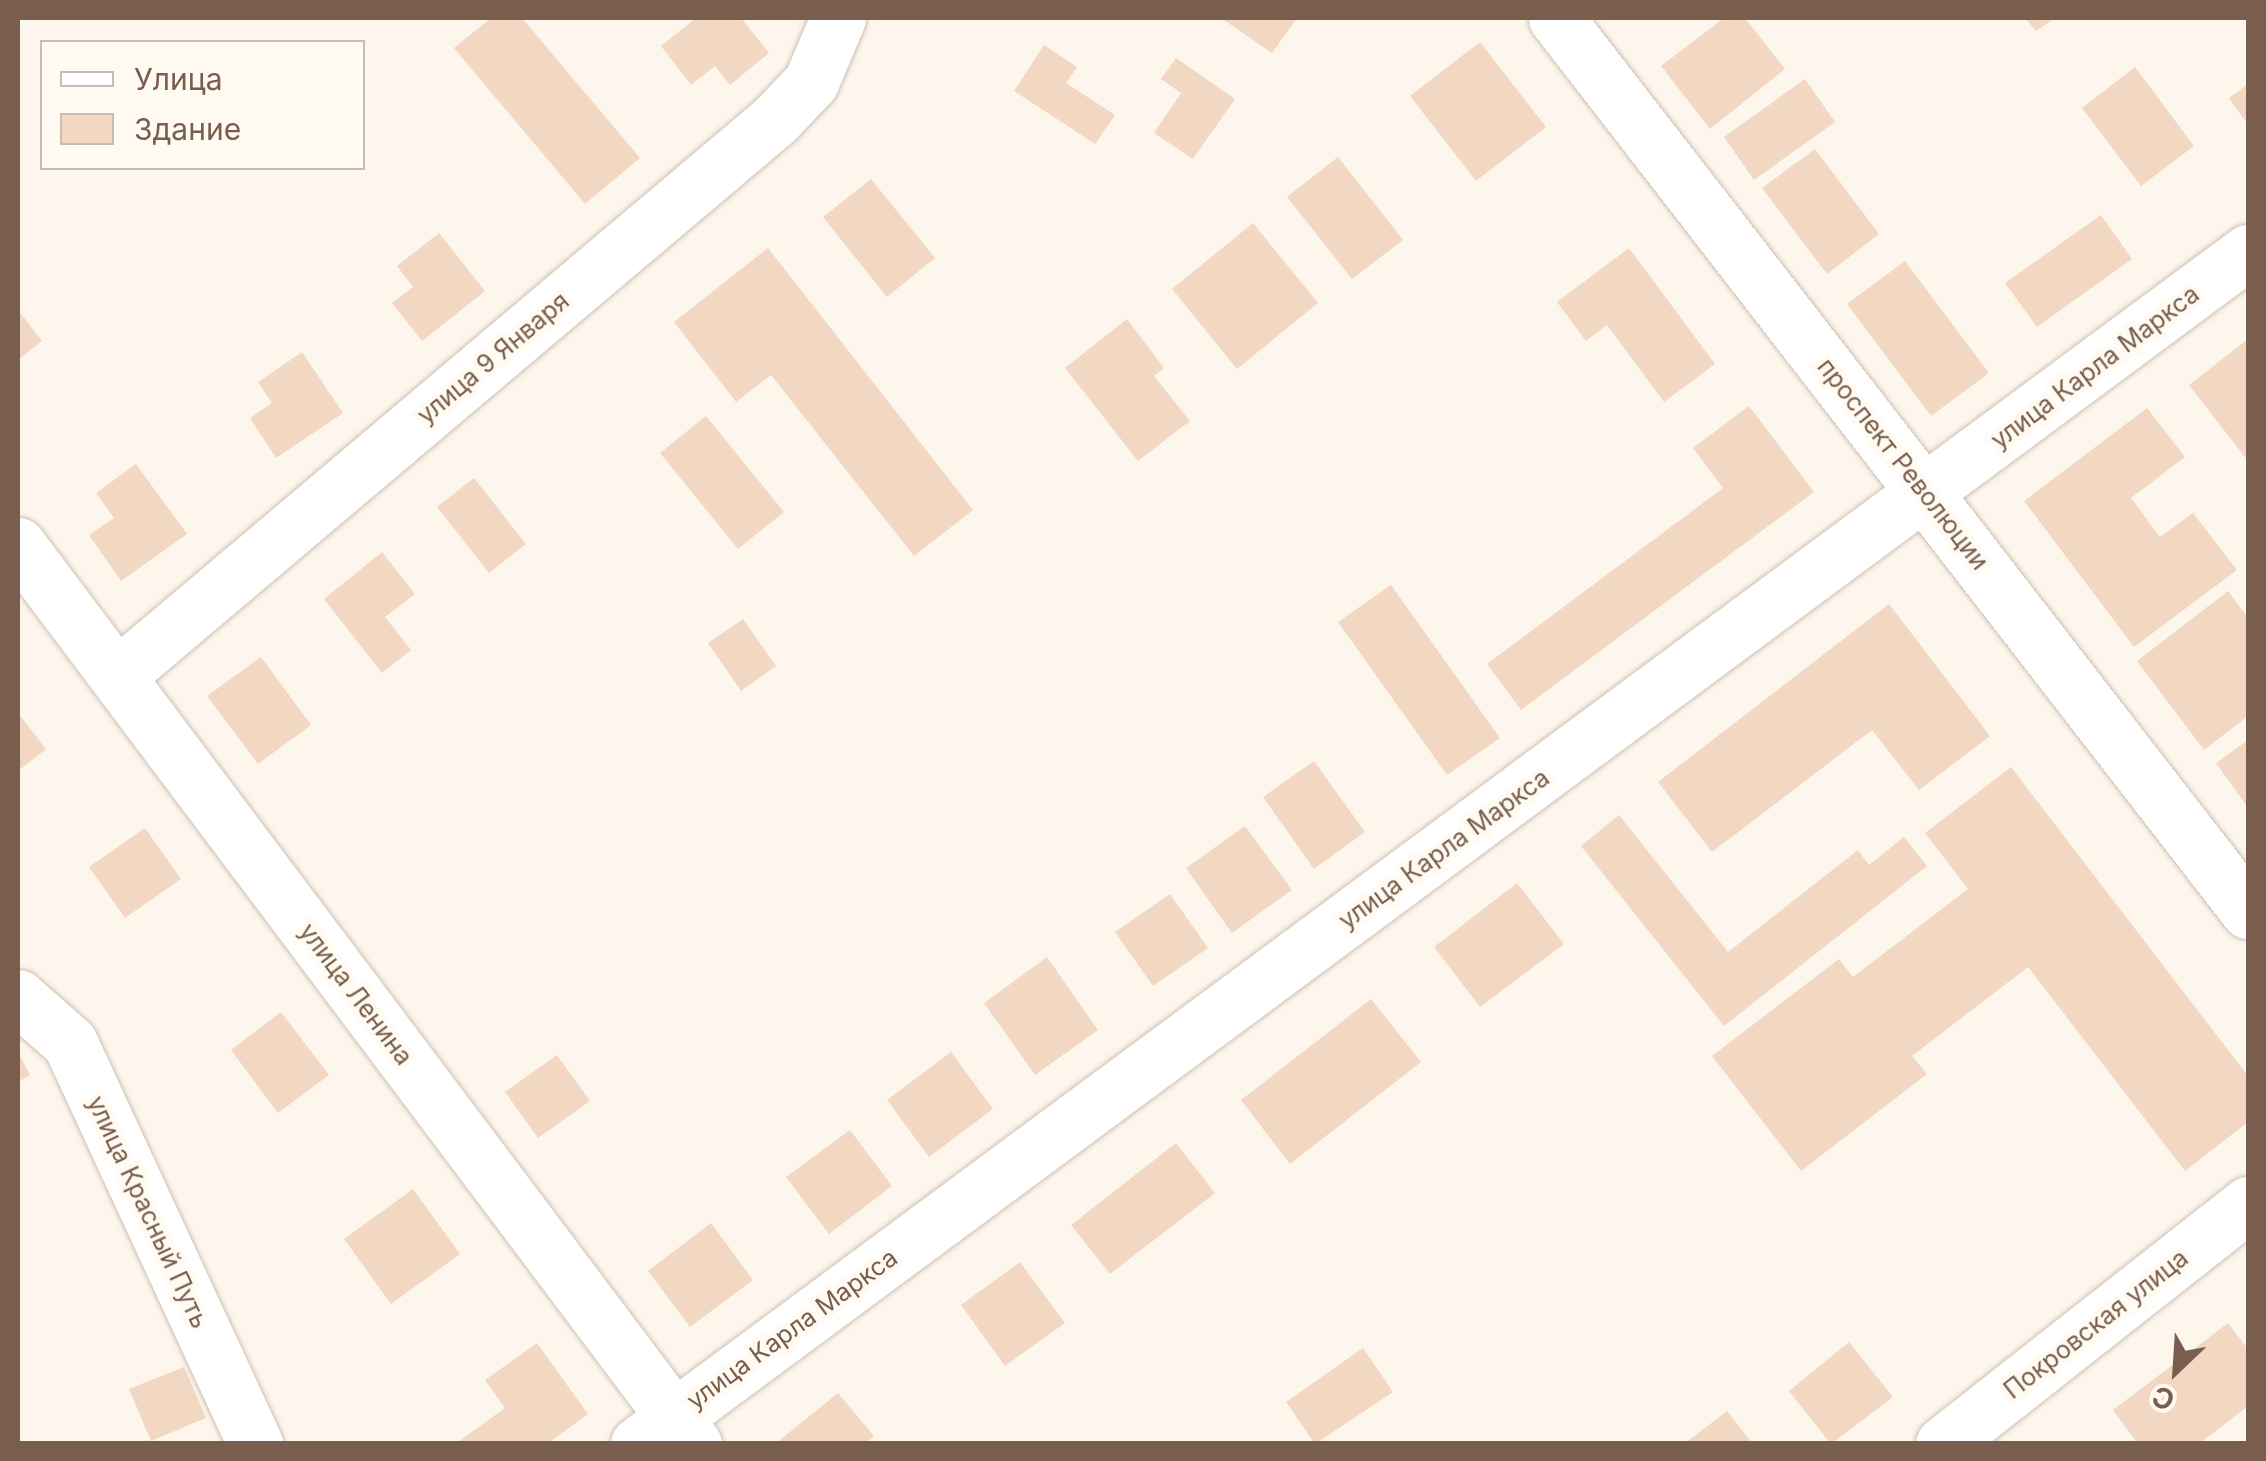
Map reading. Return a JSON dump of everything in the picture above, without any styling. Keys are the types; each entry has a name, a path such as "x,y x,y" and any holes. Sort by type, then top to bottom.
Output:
{"street":[{"name":"улица 9 Января","path":"117,676 774,120 811,82 838,18"},
{"name":"проспект Революции","path":"1556,18 2248,910"},
{"name":"улица Карла Маркса","path":"669,1434 2248,252"},
{"name":"улица Ленина","path":"18,546 669,1434"},
{"name":"улица Красный Путь","path":"18,997 70,1044 255,1444"},
{"name":"Покровская улица","path":"1944,1444 2248,1204"}],"building":[{"path":"491,18 522,18 640,158 585,204 454,48"},
{"path":"696,18 741,18 769,53 730,85 715,66 691,85 661,46"},
{"path":"1221,18 1297,18 1272,53"},
{"path":"1724,18 1745,18 1785,69 1710,129 1661,66"},
{"path":"2025,18 2055,18 2036,31"},
{"path":"1480,42 1546,127 1476,181 1410,96"},
{"path":"1044,45 1077,67 1066,83 1115,115 1095,144 1014,91"},
{"path":"1176,58 1235,99 1193,159 1154,133 1181,93 1161,79"},
{"path":"2135,67 2194,146 2141,186 2082,108"},
{"path":"1805,79 1835,122 1754,180 1724,137"},
{"path":"2248,84 2248,125 2229,98"},
{"path":"1815,149 1879,234 1827,274 1762,188"},
{"path":"1338,157 1403,240 1352,279 1287,197"},
{"path":"871,179 935,258 887,297 823,217"},
{"path":"2101,215 2132,259 2037,327 2005,283"},
{"path":"1253,223 1318,303 1237,369 1172,289"},
{"path":"439,233 485,291 422,341 392,303 413,287 397,266"},
{"path":"768,248 973,510 914,556 771,375 736,402 674,322"},
{"path":"1629,248 1715,364 1664,402 1607,325 1586,341 1557,302"},
{"path":"1905,261 1989,373 1931,416 1847,304"},
{"path":"18,310 42,341 18,360"},
{"path":"1127,319 1164,368 1154,376 1190,421 1138,461 1065,368"},
{"path":"2248,339 2248,461 2189,385"},
{"path":"302,352 343,413 276,458 250,418 272,403 258,382"},
{"path":"1749,406 1814,492 1521,710 1487,664 1723,488 1693,448"},
{"path":"2147,408 2185,457 2131,498 2160,537 2193,513 2237,570 2134,647 2024,501"},
{"path":"706,416 784,512 738,549 660,453"},
{"path":"136,464 187,534 121,581 89,535 114,518 96,493"},
{"path":"474,478 526,544 489,573 437,507"},
{"path":"382,552 415,594 385,617 411,650 382,673 324,599"},
{"path":"1391,585 1500,738 1447,775 1338,622"},
{"path":"2228,591 2248,618 2248,716 2204,750 2137,661"},
{"path":"1889,604 1990,736 1919,790 1872,730 1712,852 1658,782"},
{"path":"743,619 776,666 741,691 708,643"},
{"path":"261,657 311,725 258,764 207,696"},
{"path":"18,713 46,749 18,771"},
{"path":"2248,740 2248,808 2216,763"},
{"path":"1314,761 1365,832 1314,869 1263,797"},
{"path":"2011,767 2248,1076 2248,1122 2185,1171 2028,967 1912,1056 1927,1074 1801,1171 1712,1056 1839,959 1853,977 1968,889 1925,833"},
{"path":"1619,815 1728,952 1858,850 1869,865 1904,837 1927,866 1724,1026 1581,846"},
{"path":"1245,826 1292,890 1232,933 1186,868"},
{"path":"145,828 181,879 125,918 89,867"},
{"path":"1517,883 1564,944 1480,1007 1434,947"},
{"path":"1170,894 1208,948 1153,986 1115,932"},
{"path":"1047,957 1098,1030 1035,1075 984,1003"},
{"path":"1371,999 1421,1062 1290,1164 1241,1100"},
{"path":"281,1012 329,1075 278,1113 231,1050"},
{"path":"18,1052 30,1075 18,1082"},
{"path":"951,1052 993,1109 929,1157 887,1100"},
{"path":"557,1055 590,1101 538,1138 505,1092"},
{"path":"850,1130 892,1186 829,1234 786,1177"},
{"path":"1176,1143 1215,1193 1110,1274 1071,1225"},
{"path":"413,1189 460,1254 391,1304 344,1239"},
{"path":"711,1223 753,1280 690,1327 648,1271"},
{"path":"1020,1262 1065,1323 1005,1366 961,1305"},
{"path":"2228,1323 2248,1349 2248,1406 2199,1444 2138,1444 2113,1410"},
{"path":"1849,1342 1893,1397 1831,1444 1789,1391"},
{"path":"537,1343 588,1414 547,1444 455,1444 505,1408 485,1380"},
{"path":"1363,1348 1393,1392 1315,1444 1286,1402"},
{"path":"184,1367 206,1418 151,1441 129,1389"},
{"path":"838,1393 874,1436 865,1444 775,1444"},
{"path":"1727,1411 1753,1444 1684,1444"}]}
